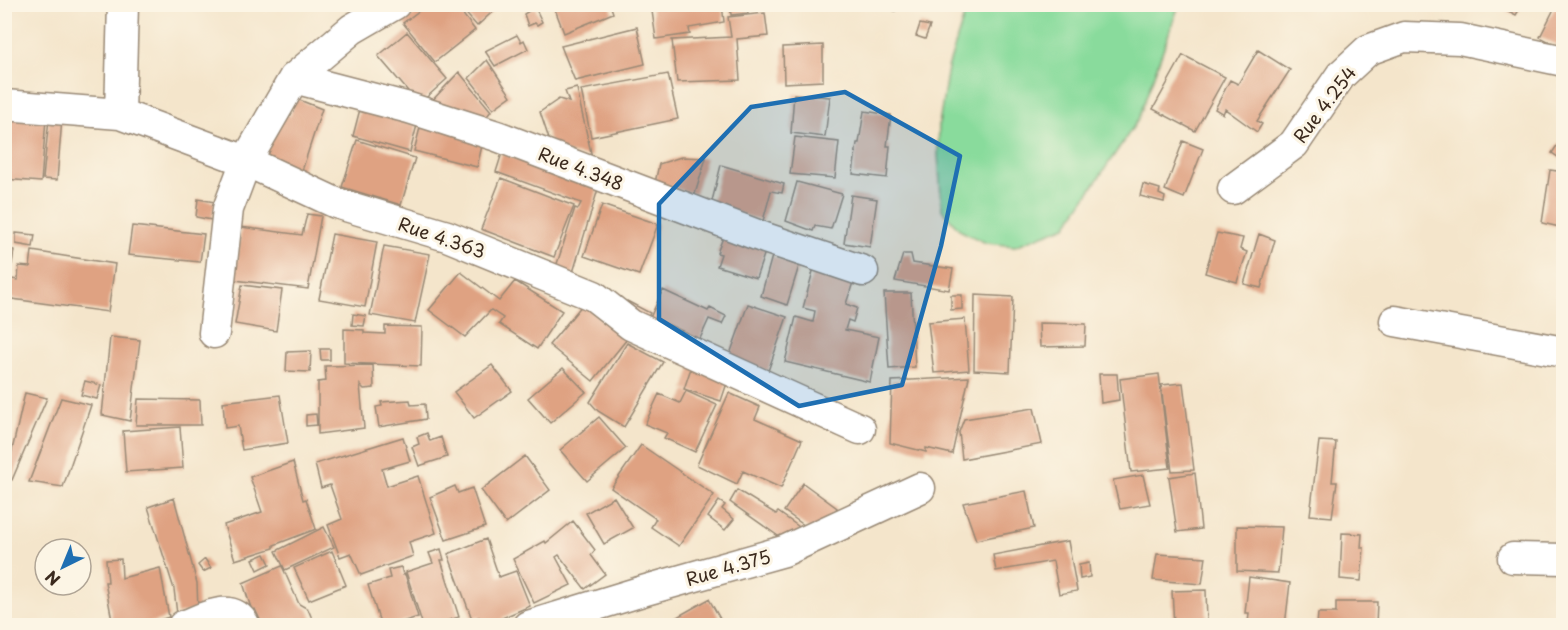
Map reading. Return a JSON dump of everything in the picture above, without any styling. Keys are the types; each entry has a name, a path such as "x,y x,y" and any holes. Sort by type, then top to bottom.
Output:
{"street":[{"path":"120,114 123,4"},
{"path":"214,333 228,209 246,161 294,78 352,29 395,4"},
{"name":"Rue 4.254","path":"1233,189 1294,144 1341,75 1368,50 1404,37 1460,39 1563,61"},
{"name":"Rue 4.348","path":"294,78 409,108 496,136 765,238 863,271"},
{"name":"Rue 4.363","path":"4,105 120,114 246,161 336,203 447,236 594,296 631,325 860,429"},
{"path":"1395,321 1563,352"},
{"name":"Rue 4.375","path":"528,626 784,551 920,488"},
{"path":"1514,558 1563,559"},
{"path":"183,626 224,611 233,613 242,620 245,626"}],"highlighted area":[{"path":"845,92 960,156 941,246 902,385 799,406 659,319 659,204 751,107"}],"green space":[{"path":"970,5 1179,5 1138,120 1066,226 1015,246 986,243 961,231 942,210 938,155 939,124 948,68 964,16"}],"building":[{"path":"428,4 455,4 475,30 435,62 403,23"},
{"path":"467,4 501,4 477,26 462,9"},
{"path":"553,4 610,4 613,13 564,33"},
{"path":"651,4 722,4 724,22 689,28 690,34 656,39"},
{"path":"730,4 748,4 748,13 731,15"},
{"path":"875,4 897,4 895,11"},
{"path":"1497,5 1522,5 1516,15"},
{"path":"535,7 542,22 528,26 524,14"},
{"path":"1555,7 1564,11 1564,40 1560,47 1540,37"},
{"path":"765,13 768,36 737,39 740,80 677,82 672,40 731,37 728,17"},
{"path":"920,24 930,26 925,39 916,36"},
{"path":"637,27 645,64 575,81 561,46"},
{"path":"407,32 447,79 419,104 378,56"},
{"path":"517,35 521,42 524,40 528,49 495,66 485,51"},
{"path":"823,45 823,81 784,83 783,47"},
{"path":"1258,50 1290,70 1257,121 1262,124 1257,132 1225,109 1223,114 1215,109 1230,80 1238,84"},
{"path":"1183,55 1225,77 1195,131 1153,109"},
{"path":"487,60 511,96 493,109 469,78"},
{"path":"459,72 491,111 482,123 429,104"},
{"path":"668,74 678,119 591,137 581,90"},
{"path":"577,88 592,157 553,151 540,112 559,99 569,102 565,91"},
{"path":"794,94 830,97 825,137 791,133"},
{"path":"287,95 322,109 300,177 261,164 278,112 290,116 293,107"},
{"path":"360,109 417,125 410,152 353,136"},
{"path":"864,111 891,115 887,146 890,146 887,178 853,174"},
{"path":"4,117 46,119 41,182 4,179"},
{"path":"49,118 62,119 57,180 43,179"},
{"path":"422,120 484,137 477,167 414,151"},
{"path":"795,137 839,142 835,178 790,174"},
{"path":"357,140 415,158 401,205 342,187"},
{"path":"1183,141 1203,149 1184,198 1165,190"},
{"path":"1558,144 1564,147 1564,161 1552,153"},
{"path":"502,153 598,189 572,276 555,270 575,208 578,209 581,203 496,172"},
{"path":"681,157 706,158 695,194 655,183 659,164"},
{"path":"721,165 784,184 782,193 771,191 763,221 711,205"},
{"path":"1550,170 1564,172 1564,228 1542,223"},
{"path":"501,178 574,206 554,257 481,229"},
{"path":"797,182 842,194 831,229 815,226 813,231 786,221"},
{"path":"1143,184 1160,189 1159,194 1165,197 1164,202 1140,196"},
{"path":"851,195 877,199 870,247 844,243"},
{"path":"198,199 215,202 212,220 196,217"},
{"path":"602,205 658,224 639,275 584,256"},
{"path":"307,214 321,216 308,289 235,280 241,227 302,235"},
{"path":"132,226 204,234 200,262 128,255"},
{"path":"16,233 35,235 33,247 16,244"},
{"path":"1217,233 1243,238 1240,249 1247,252 1237,282 1205,273"},
{"path":"332,234 377,242 365,307 319,299"},
{"path":"1259,234 1275,240 1261,288 1244,284"},
{"path":"724,235 766,249 756,278 717,266 721,254 717,253"},
{"path":"384,246 430,254 415,323 370,315"},
{"path":"4,248 14,250 12,264 4,263"},
{"path":"32,251 115,264 108,312 5,298 5,278 18,280 19,266 30,267"},
{"path":"903,254 911,254 913,263 953,269 949,290 895,281"},
{"path":"772,256 799,266 787,305 761,296"},
{"path":"815,264 855,276 846,304 857,308 853,322 848,320 845,330 879,337 870,382 785,362 796,317 813,322 815,311 803,308"},
{"path":"461,272 499,301 515,281 562,311 537,349 499,324 503,318 491,310 465,337 429,310"},
{"path":"242,285 282,290 276,331 235,324"},
{"path":"663,290 708,311 710,308 726,316 722,324 709,319 698,343 649,320"},
{"path":"884,293 911,293 915,367 889,369"},
{"path":"951,295 962,295 962,309 951,310"},
{"path":"975,295 1013,297 1010,372 974,370"},
{"path":"627,301 650,313 642,329 620,315"},
{"path":"583,304 627,339 593,381 549,345"},
{"path":"748,304 787,317 768,371 729,357"},
{"path":"353,314 366,316 364,326 352,325"},
{"path":"965,319 969,370 934,373 928,322"},
{"path":"1039,323 1086,324 1085,346 1040,347"},
{"path":"385,326 422,327 421,366 344,363 344,329 385,334"},
{"path":"110,337 140,340 130,421 102,415"},
{"path":"627,343 663,362 624,427 598,411 590,402"},
{"path":"320,349 330,349 330,360 321,360"},
{"path":"311,351 310,372 286,371 287,352"},
{"path":"694,359 731,371 721,401 684,389"},
{"path":"373,365 374,388 364,389 360,385 364,428 318,434 318,382 326,381 325,366"},
{"path":"492,365 512,391 474,418 454,392"},
{"path":"563,368 586,392 550,423 528,398"},
{"path":"1099,374 1117,374 1119,400 1101,403"},
{"path":"1159,374 1170,468 1131,472 1120,379"},
{"path":"969,377 952,454 926,448 926,452 890,443 892,381"},
{"path":"85,381 101,385 97,399 81,395"},
{"path":"1183,383 1194,470 1172,471 1161,385"},
{"path":"686,391 717,405 695,452 664,438 667,433 645,424 659,394 680,403"},
{"path":"25,393 47,398 12,480 4,480 4,467 8,468"},
{"path":"729,393 760,407 755,419 802,440 781,488 743,471 737,484 697,465"},
{"path":"280,395 288,443 242,450 238,426 225,428 223,402"},
{"path":"61,398 91,405 63,487 29,482"},
{"path":"138,399 200,400 201,425 136,425"},
{"path":"410,400 411,405 425,404 426,419 379,427 376,407 382,406 381,402"},
{"path":"1034,408 1042,444 962,459 959,432 964,419"},
{"path":"316,414 317,425 306,426 306,415"},
{"path":"599,417 626,448 587,481 560,450"},
{"path":"180,427 183,468 126,472 123,431"},
{"path":"427,433 430,441 441,437 447,457 419,466 412,447 419,444 417,437"},
{"path":"403,437 410,461 382,469 387,486 418,476 436,533 409,542 413,556 361,575 351,553 340,557 328,525 342,519 330,485 321,488 315,464"},
{"path":"1319,441 1336,442 1332,482 1337,482 1332,517 1310,515"},
{"path":"641,445 714,495 679,546 651,527 656,519 611,488"},
{"path":"525,456 550,490 506,524 481,490"},
{"path":"293,462 303,500 306,499 316,529 274,545 274,548 235,560 224,525 262,512 250,477"},
{"path":"1195,473 1201,529 1177,532 1169,477"},
{"path":"1143,475 1150,504 1120,509 1113,480"},
{"path":"803,483 837,508 818,535 784,511"},
{"path":"455,486 458,493 472,488 485,527 446,540 430,497"},
{"path":"737,490 776,514 778,512 802,529 788,543 730,502"},
{"path":"1026,491 1034,528 976,540 963,503"},
{"path":"614,497 633,528 604,544 586,513"},
{"path":"174,498 197,583 198,610 177,614 174,589 148,507"},
{"path":"719,501 725,505 722,509 734,519 725,530 708,517"},
{"path":"573,521 595,550 591,555 605,574 585,589 559,555 556,557 571,585 534,603 513,559 545,541 546,543"},
{"path":"1237,526 1282,527 1278,573 1237,571"},
{"path":"324,527 334,547 285,570 276,551"},
{"path":"1342,533 1362,534 1361,548 1364,548 1361,581 1340,579"},
{"path":"486,539 499,577 516,571 530,606 502,618 504,621 495,626 483,626 479,617 472,619 448,554"},
{"path":"1068,541 1077,591 1059,594 1053,561 996,571 993,555"},
{"path":"441,549 444,560 441,560 459,617 431,626 423,626 406,572 433,563 429,553"},
{"path":"332,551 346,585 309,600 294,568"},
{"path":"265,554 270,564 258,570 253,559"},
{"path":"1157,554 1206,557 1202,584 1153,580"},
{"path":"121,559 122,578 160,568 169,617 141,626 113,626 105,582 108,582 106,560"},
{"path":"205,559 211,568 203,572 198,565"},
{"path":"1089,563 1090,577 1080,579 1079,565"},
{"path":"282,566 299,604 308,609 315,626 253,626 261,622 255,609 252,611 243,583"},
{"path":"401,567 418,617 389,626 381,626 368,585 390,578 388,570"},
{"path":"1249,577 1290,583 1285,626 1248,624 1249,613 1245,613"},
{"path":"1206,590 1207,622 1174,625 1172,591"},
{"path":"709,599 724,626 661,626"},
{"path":"1336,602 1377,602 1376,626 1317,626 1318,613 1336,613"}]}
